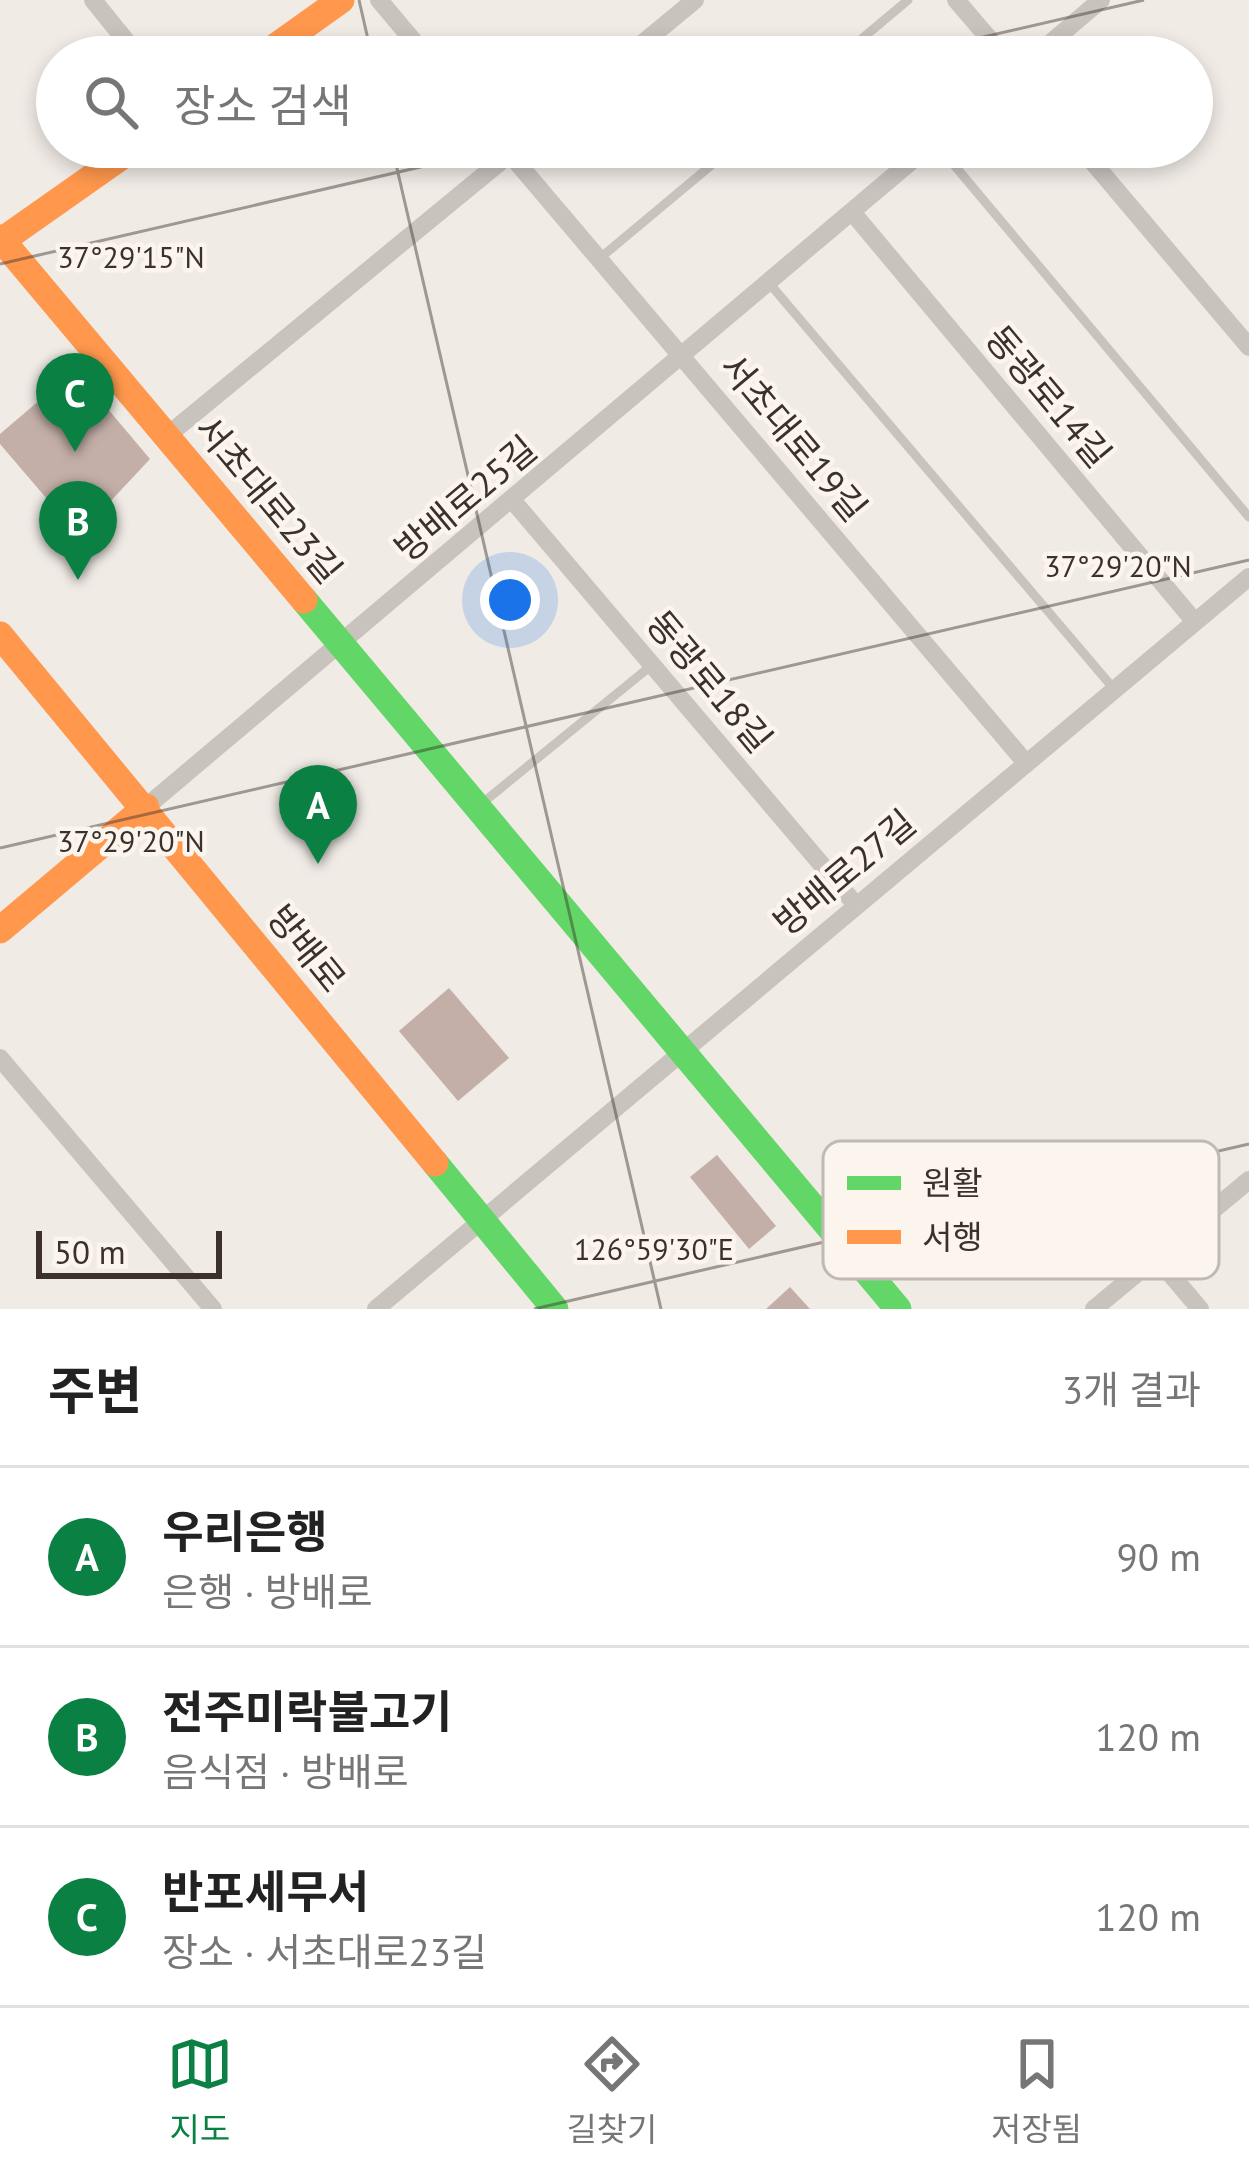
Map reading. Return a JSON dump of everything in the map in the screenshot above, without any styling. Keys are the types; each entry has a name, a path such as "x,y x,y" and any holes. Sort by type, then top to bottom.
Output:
{"street":[{"path":"94,0 122,36"},
{"path":"291,36 341,0"},
{"path":"379,0 409,36"},
{"path":"651,36 695,0"},
{"path":"956,0 986,36"},
{"path":"1059,36 1101,0"},
{"path":"1,240 105,168"},
{"name":"서초대로19길","path":"168,435 488,168"},
{"name":"서초대로19길","path":"526,168 1026,763"},
{"name":"방배로25길","path":"146,807 345,644 903,168"},
{"path":"1098,168 1249,347"},
{"name":"동광로14길","path":"852,212 1195,622"},
{"name":"서초대로23길","path":"1,240 345,644 823,1219"},
{"name":"동광로18길","path":"513,501 856,905"},
{"name":"방배로27길","path":"376,1309 1249,577"},
{"name":"방배로","path":"0,635 555,1309"},
{"path":"0,930 146,807"},
{"path":"0,1058 213,1309"},
{"path":"1219,1205 1249,1180"},
{"name":"서초대로23길","path":"873,1279 898,1309"},
{"path":"1094,1309 1130,1279"},
{"path":"1175,1279 1200,1309"}],"lane":[{"path":"865,36 908,0"},
{"path":"599,259 708,168"},
{"path":"957,168 1249,518"},
{"path":"769,283 1114,689"},
{"path":"479,806 652,664"}],"building":[{"path":"75,370 150,459 107,505 103,500 71,527 0,444 0,434"},
{"path":"449,988 509,1058 458,1101 399,1031"},
{"path":"717,1155 776,1226 749,1249 690,1177"},
{"path":"790,1287 810,1309 766,1309"}],"traffic: fast":[{"path":"304,600 823,1219"},
{"path":"435,1163 555,1309"},
{"path":"873,1279 898,1309"}],"traffic: slow":[{"path":"290,36 341,0"},
{"path":"0,242 105,168"},
{"path":"0,238 304,600"},
{"path":"0,635 435,1163"},
{"path":"0,930 146,807"}],"place":[{"name":"반포세무서","path":"75,452"},
{"name":"전주미락불고기","path":"78,580"},
{"name":"우리은행","path":"318,864"}]}
